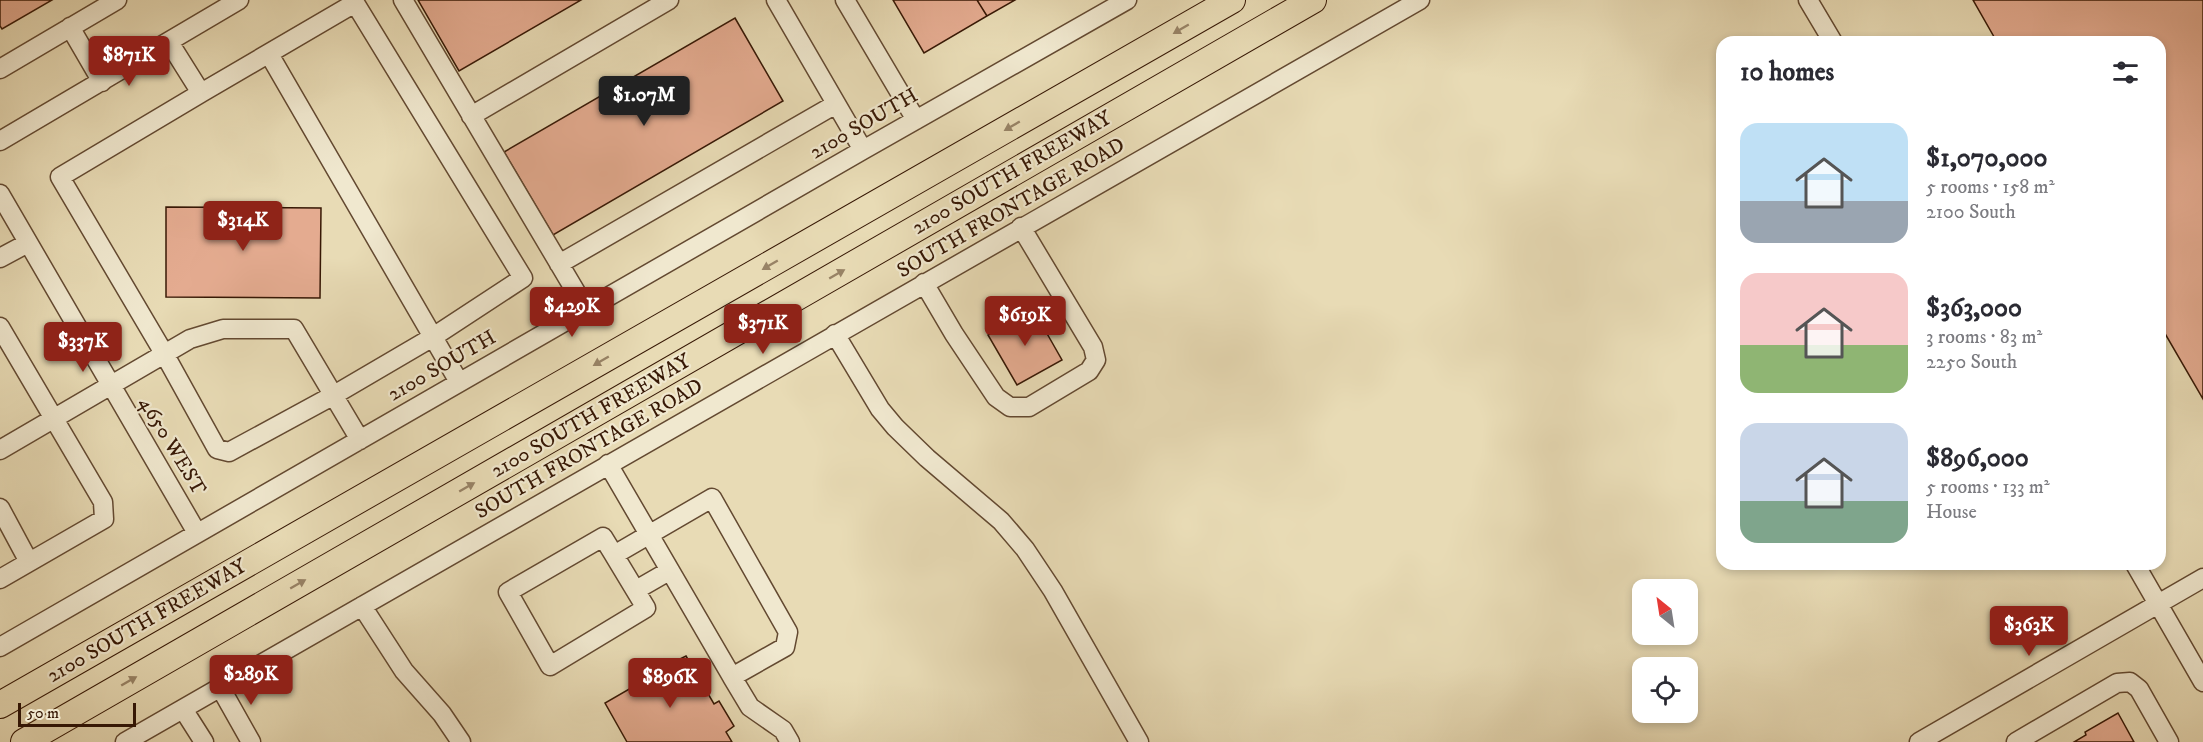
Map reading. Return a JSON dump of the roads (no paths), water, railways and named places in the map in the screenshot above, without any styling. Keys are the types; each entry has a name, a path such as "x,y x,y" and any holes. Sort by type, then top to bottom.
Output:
{"highway":[{"name":"2100 SOUTH FREEWAY","path":"0,705 1232,0"},
{"name":"2100 SOUTH FREEWAY","path":"24,742 1313,0"}],"street":[{"path":"0,69 117,0"},
{"path":"0,141 239,0"},
{"path":"403,0 586,309"},
{"path":"471,116 669,0"},
{"path":"776,0 863,150"},
{"path":"845,0 916,120"},
{"name":"2100 SOUTH","path":"0,647 1127,0"},
{"name":"SOUTH FRONTAGE ROAD","path":"125,742 1420,0"},
{"path":"1808,0 1829,36"},
{"path":"355,3 523,278 433,337 334,394 229,452 217,449 165,355 60,177 201,93 355,3"},
{"path":"70,27 102,82"},
{"path":"169,42 201,93"},
{"path":"269,54 459,382"},
{"path":"559,264 837,104"},
{"name":"4650 WEST","path":"0,194 198,533"},
{"path":"924,283 954,334 996,397 1010,406 1029,407 1089,371 1096,360 1093,347 1021,228"},
{"path":"0,258 28,243"},
{"path":"0,327 103,502 104,519 0,579"},
{"path":"0,450 190,339 223,329 294,329 360,440"},
{"path":"835,334 879,410 927,458 1001,521 1025,549 1053,591 1139,742"},
{"path":"608,464 750,707 783,730 790,742"},
{"path":"614,555 712,498 788,632 785,647 732,677"},
{"path":"0,508 29,562"},
{"path":"603,537 614,555 646,608 550,666 508,592 603,537"},
{"path":"2138,570 2203,682"},
{"path":"636,590 669,571"},
{"path":"1919,742 2203,578"},
{"path":"362,606 404,671 442,714 461,742"},
{"path":"2016,742 2117,683 2130,682 2139,689 2169,742"},
{"path":"220,687 252,742"},
{"path":"183,709 204,742"}]}
